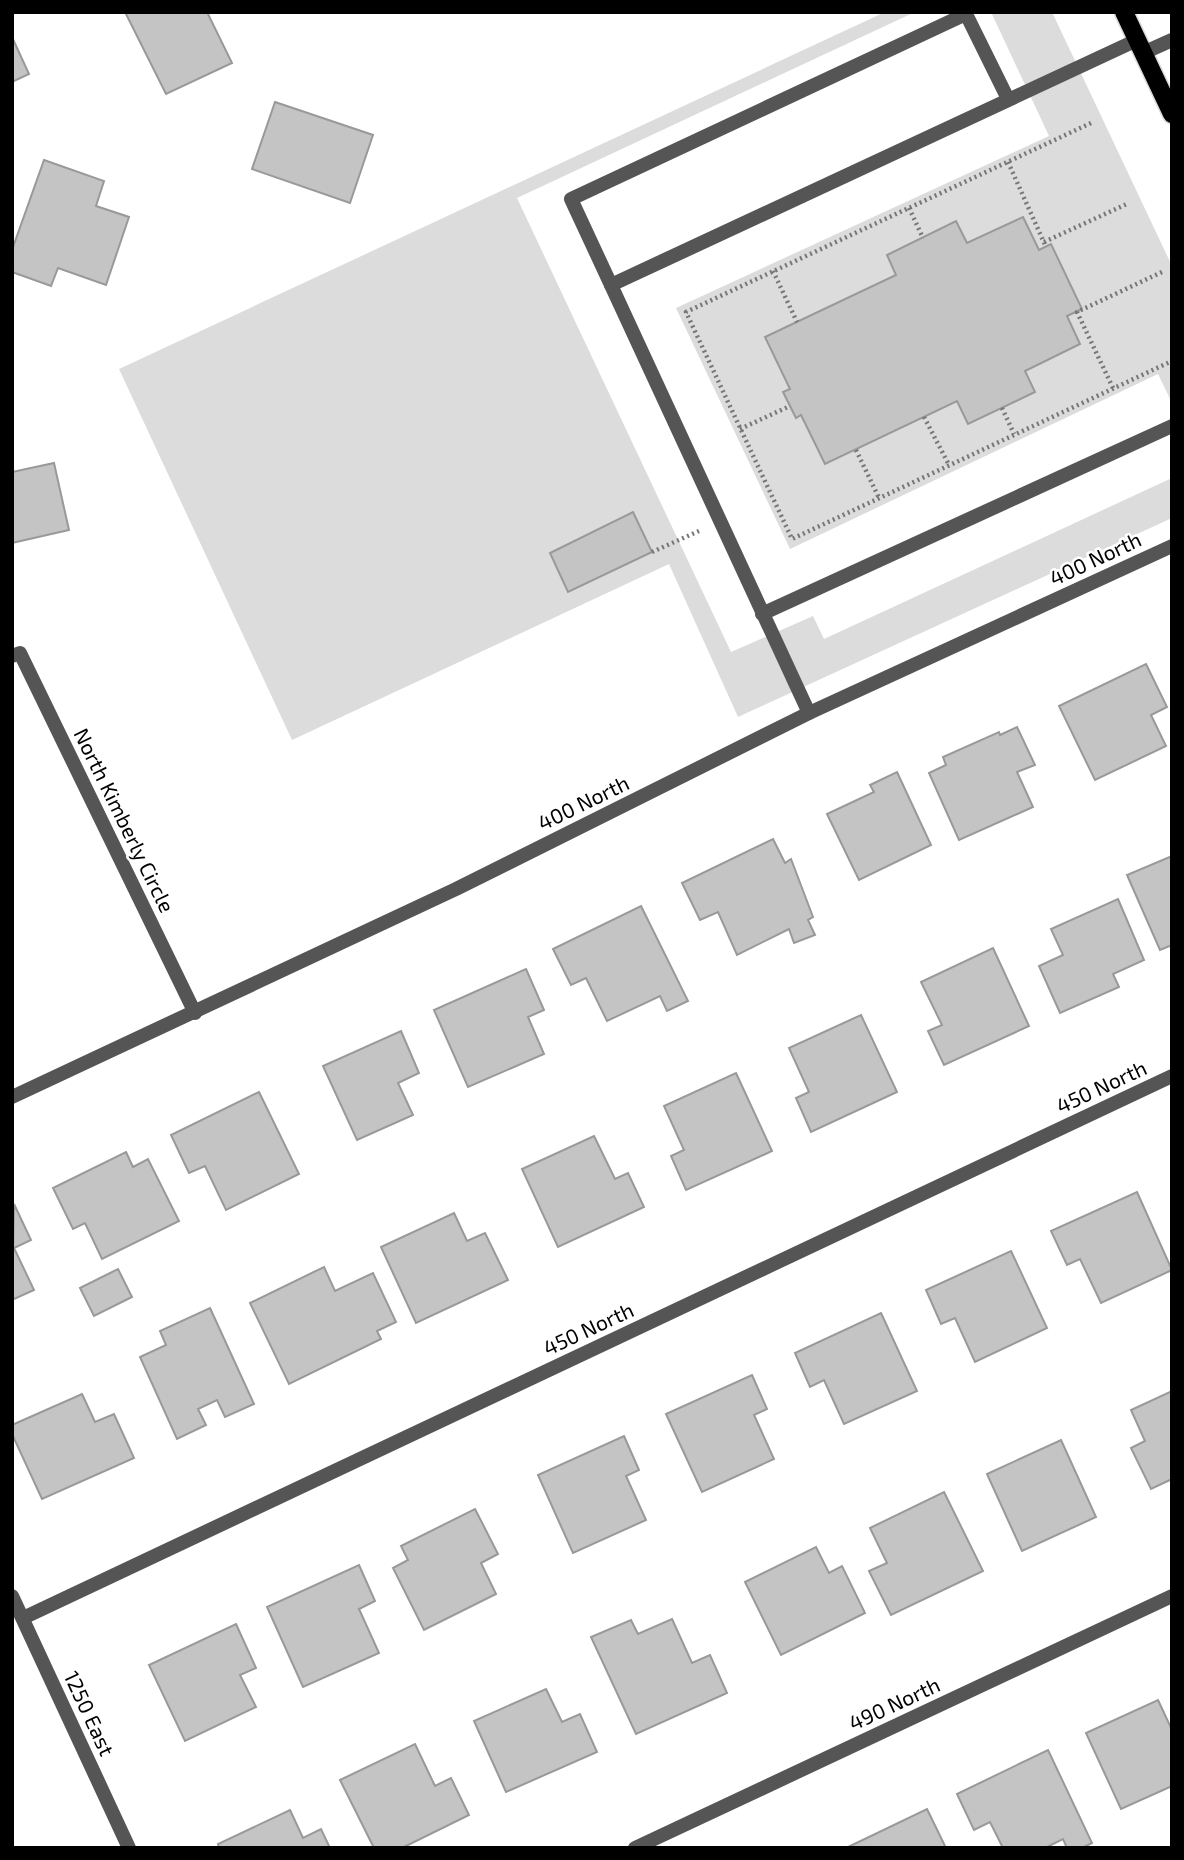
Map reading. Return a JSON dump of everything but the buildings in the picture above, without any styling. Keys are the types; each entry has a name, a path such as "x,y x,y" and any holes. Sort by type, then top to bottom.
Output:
{"main road":[{"path":"1124,12 1170,104"}],"street":[{"path":"808,713 571,199 966,15 1008,99"},
{"path":"611,285 1008,99 1140,46 1172,40"},
{"path":"762,614 1172,426"},
{"name":"400 North","path":"12,1097 456,889 808,713 1172,546"},
{"name":"North Kimberly Circle","path":"12,656 20,653 195,1013"},
{"name":"450 North","path":"23,1618 1172,1076"},
{"name":"1250 East","path":"12,1596 129,1848"},
{"name":"490 North","path":"635,1848 1172,1596"}],"path":[{"path":"1091,123 686,312 792,539 1172,361"},
{"path":"1008,162 1045,244 1129,203"},
{"path":"909,208 923,238"},
{"path":"773,271 797,322"},
{"path":"1113,388 1077,312 1162,272"},
{"path":"740,429 790,406"},
{"path":"1002,408 1014,435"},
{"path":"924,416 949,466"},
{"path":"856,450 879,498"},
{"path":"652,552 720,521"}],"shaded area":[{"path":"885,12 915,12 517,198 731,652 813,616 824,639 1172,478 1172,518 738,717 669,564 292,740 119,369"},
{"path":"991,12 1052,12 1172,266 1172,403 1158,374 790,549 676,308 1049,136","holes":["1023,217 1039,250 1051,245 1082,309 1067,316 1080,344 1025,371 1035,392 968,424 957,401 825,464 801,415 796,418 784,393 790,389 766,338 896,275 887,254 956,222 967,243"]}]}
